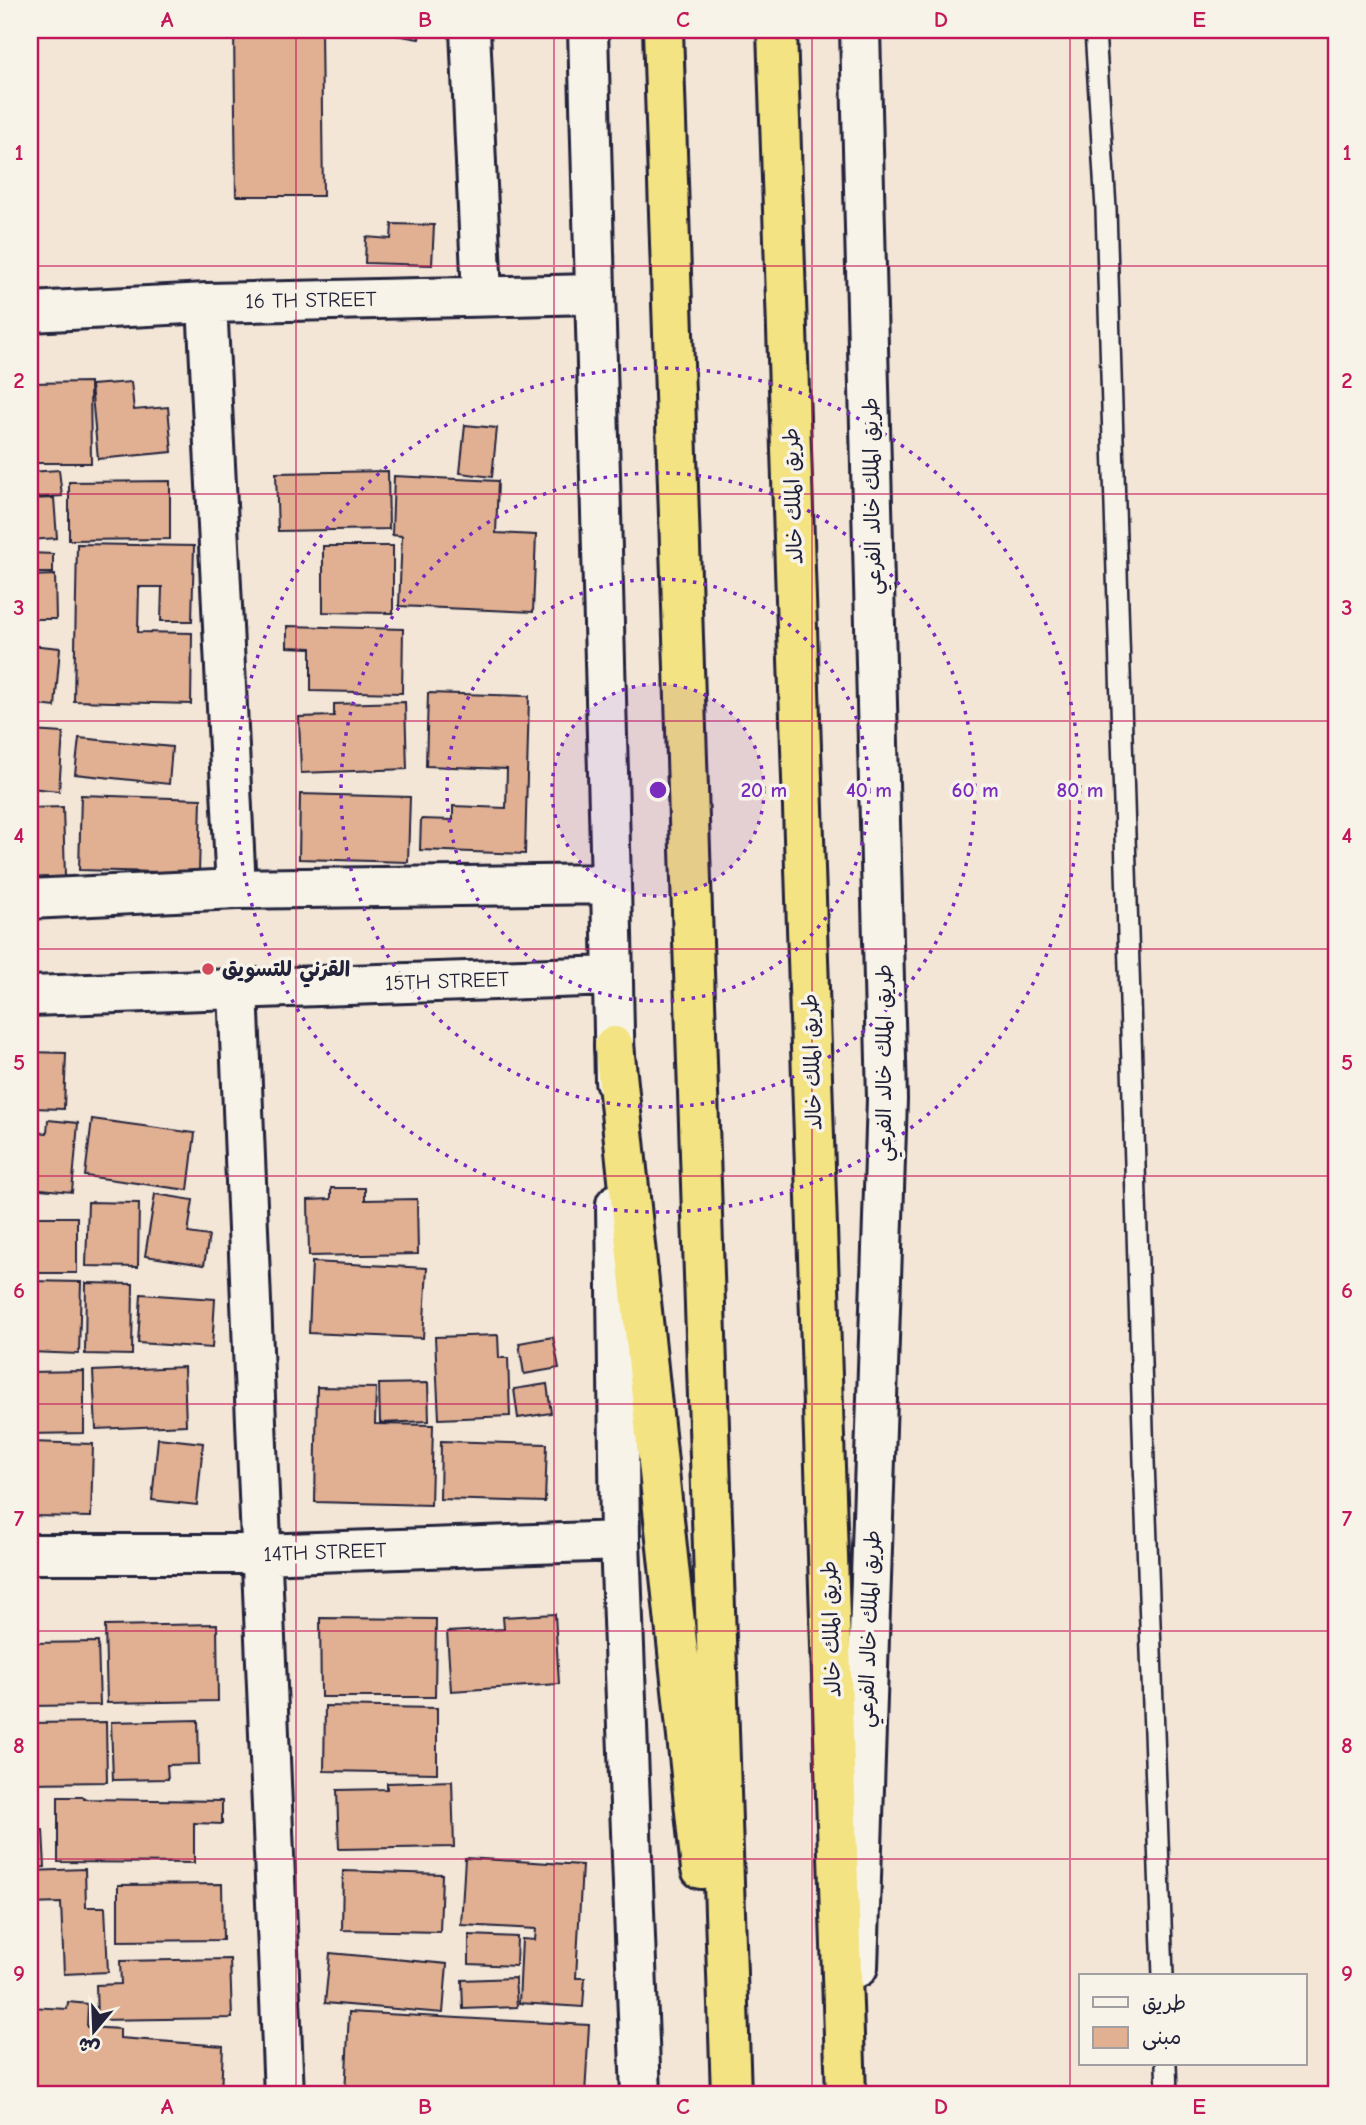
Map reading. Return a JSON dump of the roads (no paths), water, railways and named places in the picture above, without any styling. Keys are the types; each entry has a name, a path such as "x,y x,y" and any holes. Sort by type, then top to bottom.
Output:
{"highway":[{"path":"663,30 731,2095"},
{"name":"طريق الملك خالد","path":"777,30 846,2095"},
{"path":"614,1046 724,2095"}],"street":[{"path":"470,30 482,296"},
{"path":"588,30 593,294 611,884 620,1541 641,2095"},
{"name":"طريق الملك خالد الفرعي","path":"853,2095 887,1099 860,30"},
{"name":"16 TH STREET","path":"30,312 206,303 593,294"},
{"path":"206,303 236,889"},
{"path":"30,899 236,889 611,884"},
{"name":"15TH STREET","path":"30,996 612,976"},
{"path":"238,989 284,2095"},
{"name":"14TH STREET","path":"30,1554 261,1554 620,1541"}],"lane":[{"path":"1095,30 1106,223 1163,1974"},
{"path":"1166,2066 1167,2095"}],"place":[{"name":"القرني للتسويق","path":"208,969"}]}
